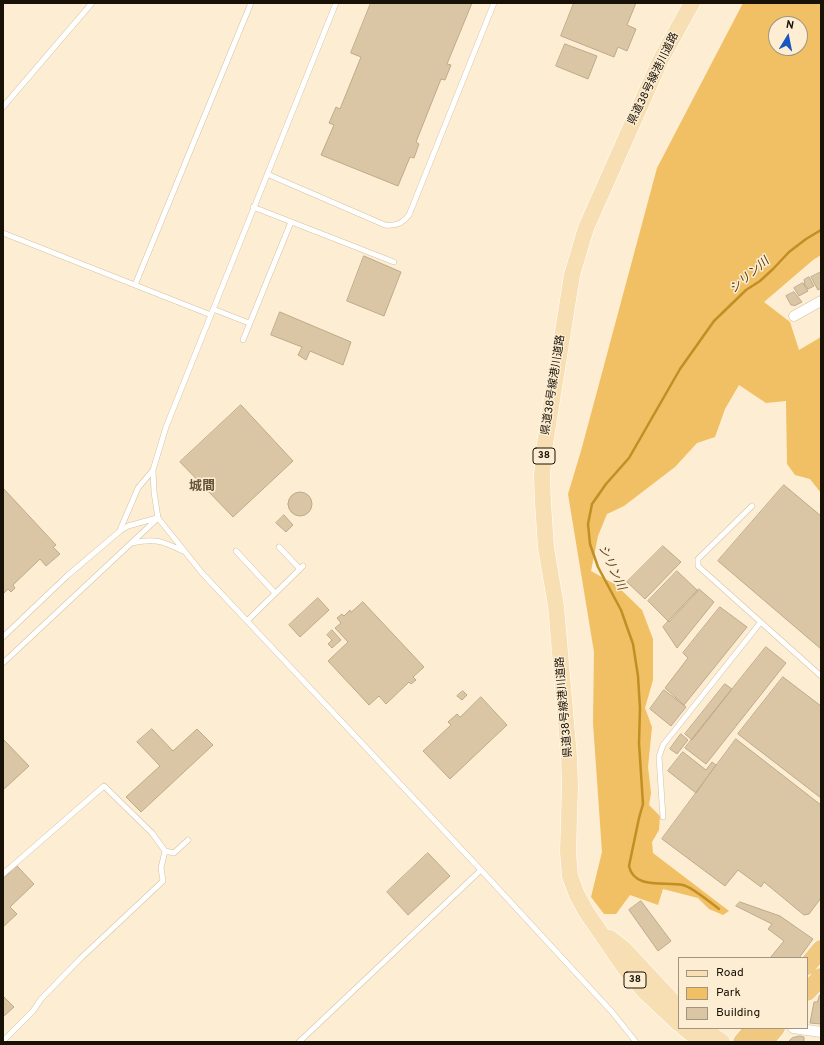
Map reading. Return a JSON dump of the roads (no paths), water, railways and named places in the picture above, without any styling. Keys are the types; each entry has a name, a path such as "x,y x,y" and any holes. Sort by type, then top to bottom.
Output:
{"highway":[{"path":"808,965 821,949"},
{"path":"808,991 821,976"},
{"path":"742,1042 753,1029"},
{"path":"764,1042 775,1029"}],"main road":[{"name":"県道38号線港川道路","path":"678,1023 646,993 624,967 605,941 577,895 570,876 568,864 568,836 570,758 556,606 546,548 542,476 544,450 572,275 586,228 661,58 692,3"},
{"name":"県道38号線港川道路","path":"598,928 624,949 678,1007"},
{"path":"685,1029 702,1042"},
{"path":"704,1029 722,1042"}],"street":[{"path":"794,316 821,301"},
{"path":"800,1029 821,1032"}],"lane":[{"path":"3,107 92,3"},
{"path":"135,285 251,3"},
{"path":"336,3 166,427 153,470 154,492 158,518 202,573 481,870 612,1012 636,1042"},
{"path":"267,174 385,225 398,224 404,221 409,216 494,3"},
{"path":"253,207 394,262"},
{"path":"243,340 291,222"},
{"path":"3,233 135,285 212,312 250,323"},
{"path":"120,531 138,488 153,470"},
{"path":"752,506 698,558 698,566 821,676"},
{"path":"3,636 67,576 120,531 128,526 158,518"},
{"path":"3,663 158,518"},
{"path":"131,543 151,540 161,541 184,551"},
{"path":"247,620 302,567 279,547"},
{"path":"236,551 275,593"},
{"path":"663,817 659,757 663,745 760,623"},
{"path":"3,874 104,786 152,833 165,851 174,853 188,840"},
{"path":"3,1041 33,1012 41,999 81,958 163,881 161,868 165,851"},
{"path":"299,1042 481,870"}],"waterway":[{"name":"シリン川","path":"719,909 687,886 644,882 637,879 632,874 629,866 643,804 639,743 640,708 638,676 633,644 621,610 598,567 590,544 588,524 592,504 606,484 629,458 680,369 714,321 746,290 760,281 789,252 821,230"}],"district":[{"name":"城間","path":"202,487"}]}
